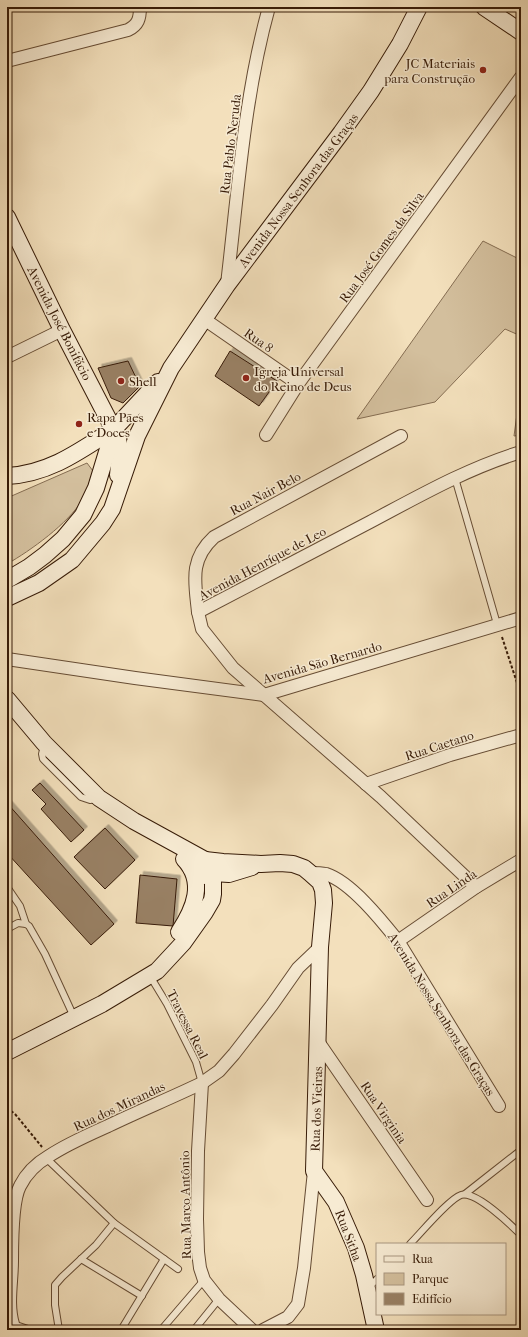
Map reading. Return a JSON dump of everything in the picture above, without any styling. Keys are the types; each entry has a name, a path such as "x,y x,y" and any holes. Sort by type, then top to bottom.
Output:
{"main road":[{"name":"Avenida Nossa Senhora das Graças","path":"7,598 39,583 72,560 103,523 116,499 137,436 171,368 227,285 371,91 400,44 419,7"},
{"path":"484,7 521,30"},
{"name":"Avenida José Bonifácio","path":"7,217 62,330 118,438 120,455 116,499"},
{"name":"Avenida Nossa Senhora das Graças","path":"7,580 29,567 45,555 63,539 83,515 96,488 114,429 171,368"},
{"path":"7,476 22,475 45,469 80,451 114,429"},
{"name":"Avenida Nossa Senhora das Graças","path":"7,700 44,743 99,798 158,835 201,870 229,874 261,864 287,863 299,866 310,873"},
{"path":"7,1052 75,1018 158,971 183,943 205,912 213,894 201,870"},
{"name":"Rua dos Vieiras","path":"310,873 320,882 324,897 320,947 314,1171"},
{"name":"Rua Sitha","path":"314,1171 336,1202 372,1284 376,1330"}],"street":[{"path":"7,61 128,30 135,26 139,20 140,7"},
{"name":"Rua Pablo Neruda","path":"227,285 251,86 269,7"},
{"name":"Rua José Gomes da Silva","path":"266,435 298,384 521,77"},
{"name":"Rua 8","path":"204,319 298,384"},
{"path":"7,357 62,330"},
{"name":"Rua Nair Belo","path":"198,612 195,575 196,564 205,545 214,537 401,436"},
{"name":"Avenida Henríque de Leo","path":"476,887 381,797 234,668 202,629 198,612 424,493 502,458 521,452"},
{"name":"Avenida São Bernardo","path":"7,659 143,680 264,695 521,618"},
{"name":"Rua Caetano","path":"366,784 450,755 521,735"},
{"name":"Rua Linda","path":"398,941 476,887 521,860"},
{"name":"Avenida Nossa Senhora das Graças","path":"310,873 325,874 347,887 370,908 398,941 499,1106"},
{"name":"Rua dos Mirandas","path":"11,1327 10,1304 12,1248 17,1197 19,1188 24,1179 47,1157 85,1136 202,1083 219,1070 234,1054 272,1005 298,968 320,947"},
{"name":"Rua Virginia","path":"318,1040 427,1200"},
{"name":"Rua Marco Antônio","path":"202,1083 198,1151 198,1252 204,1280 219,1299 252,1330"},
{"name":"Rua dos Vieiras","path":"263,1330 288,1317 298,1304 304,1268 314,1171"}],"lane":[{"path":"455,478 498,624"},
{"path":"7,887 20,906 26,924 33,932 45,954 75,1018"},
{"path":"7,929 18,923 26,924"},
{"name":"Travessa Real","path":"150,976 167,1004 196,1062 202,1083"},
{"path":"411,1243 454,1199 465,1194 521,1150"},
{"path":"47,1157 114,1223 178,1269"},
{"path":"465,1194 473,1196 492,1209 509,1222 521,1235"},
{"path":"59,1330 55,1305 55,1285 114,1223"},
{"path":"81,1259 142,1296"},
{"path":"121,1330 164,1259"},
{"path":"161,1330 204,1280"},
{"path":"194,1330 219,1299"},
{"path":"11,1327 31,1330"}],"path":[{"path":"498,624 521,695"},
{"path":"7,1108 15,1114 47,1157"}],"green space":[{"path":"483,241 521,260 521,336 505,329 435,402 357,419"},
{"path":"521,384 521,435 514,436"},
{"path":"87,463 93,471 82,500 76,509 48,536 27,552 7,564 7,498"}],"building":[{"name":"Igreja Universal do Reino de Deus","path":"230,351 277,381 259,406 215,376"},
{"name":"Shell","path":"128,361 140,386 123,403 111,398 98,368"},
{"path":"40,783 84,830 71,842 41,809 46,804 32,790"},
{"path":"7,803 114,924 91,945 7,853"},
{"path":"105,828 135,860 105,889 74,857"},
{"path":"140,875 177,879 173,926 136,923"}],"place":[{"name":"JC Materiais para Construção","path":"483,70"},
{"name":"Igreja Universal do Reino de Deus","path":"246,378"},
{"name":"Shell","path":"121,381"},
{"name":"Rapa Pães e Doces","path":"79,424"}]}
